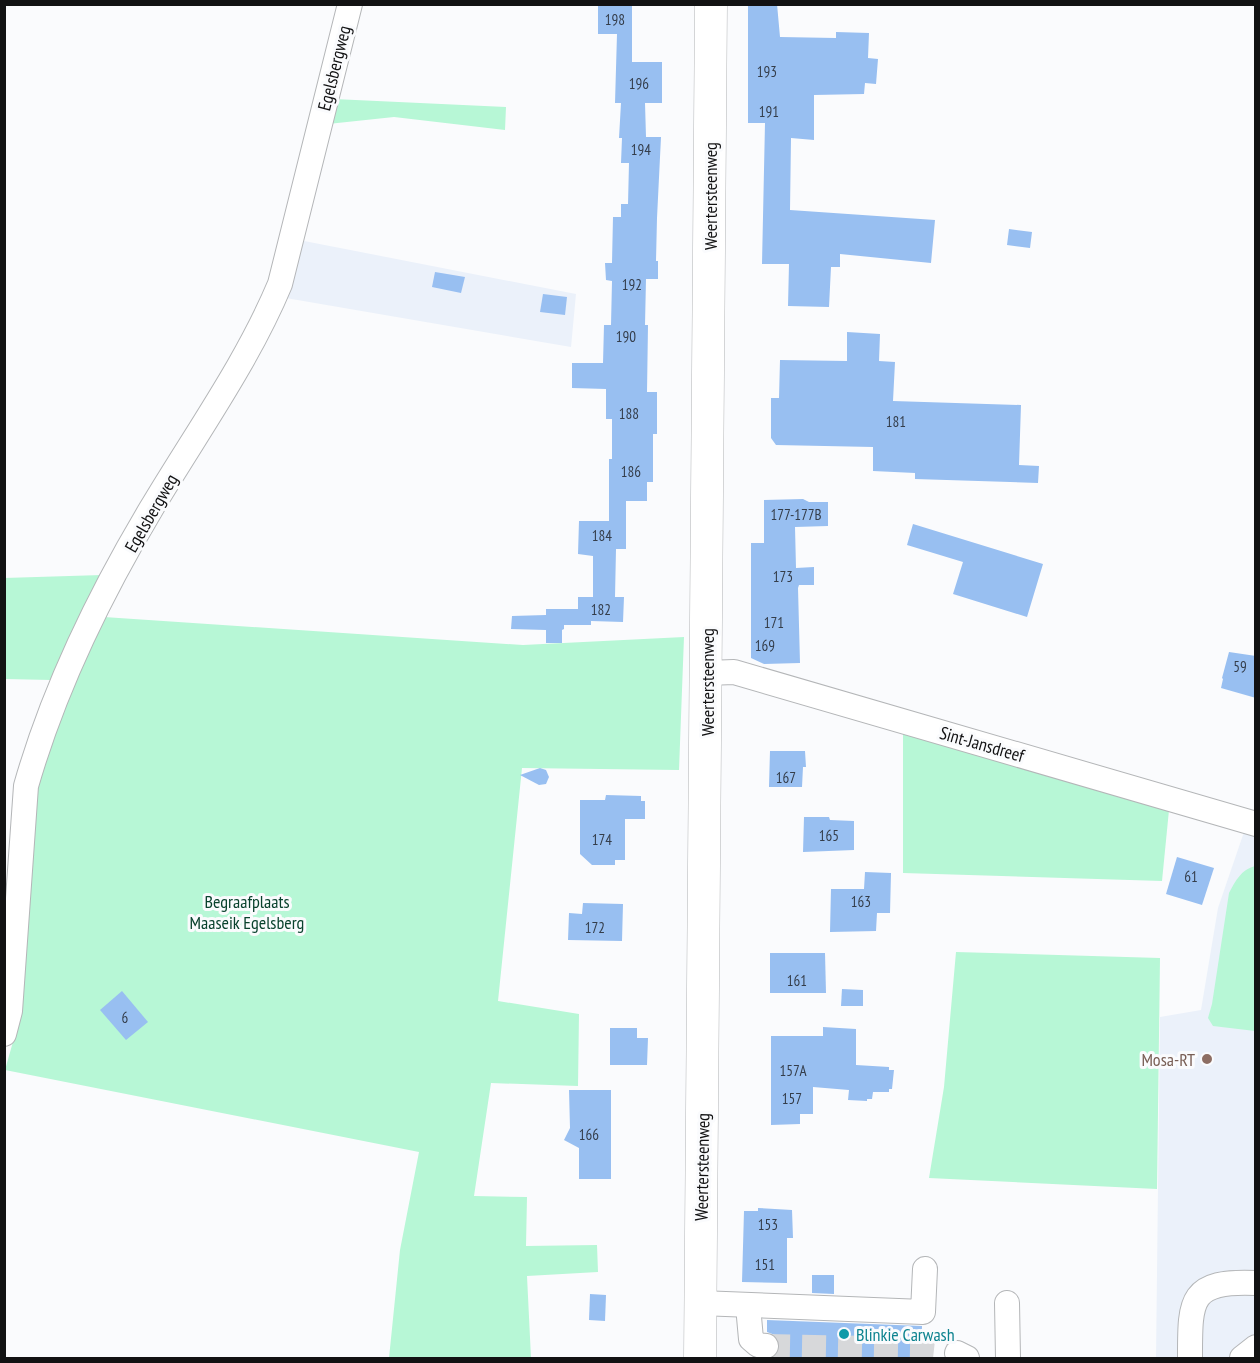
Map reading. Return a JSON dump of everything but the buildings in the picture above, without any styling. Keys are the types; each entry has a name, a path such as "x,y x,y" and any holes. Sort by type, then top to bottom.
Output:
{"main road":[{"name":"Weertersteenweg","path":"700,1359 711,4"}],"street":[{"name":"Egelsbergweg","path":"4,1034 10,1011 26,786 34,757 58,689 86,629 150,511 233,376 276,294 350,4"},
{"name":"Sint-Jansdreef","path":"707,673 734,672 1256,824"},
{"path":"700,1303 923,1312 925,1269"},
{"path":"1190,1359 1190,1320 1192,1307 1198,1297 1209,1288 1221,1283 1254,1284"},
{"path":"1008,1303 1008,1359"},
{"path":"748,1306 750,1339 758,1345 766,1346"},
{"path":"1242,1359 1256,1347"}],"shaded area":[{"path":"299,240 576,294 571,347 280,297"},
{"name":"Mosa-RT","path":"1244,832 1256,836 1255,1358 1156,1358 1160,1017 1201,1010 1218,908"}],"green space":[{"path":"334,99 506,107 505,130 394,117 328,124"},
{"path":"102,575 51,680 5,679 4,578"},
{"name":"Begraafplaats Maaseik Egelsberg","path":"104,617 523,645 684,637 679,770 522,768 498,1001 579,1014 578,1086 491,1083 474,1196 527,1197 526,1246 597,1245 598,1272 527,1276 531,1358 389,1358 400,1250 419,1152 5,1070 18,1024 41,754"},
{"path":"903,732 1169,810 1162,881 903,873"},
{"path":"1255,866 1255,1031 1213,1026 1208,1018 1229,893 1242,873"},
{"path":"956,952 1160,958 1157,1189 929,1178 944,1087"}],"tunnel":[{"path":"766,1346 921,1349 957,1353"}],"place":[{"name":"Mosa-RT","path":"1207,1059"},
{"name":"Blinkie Carwash","path":"844,1334"}]}
